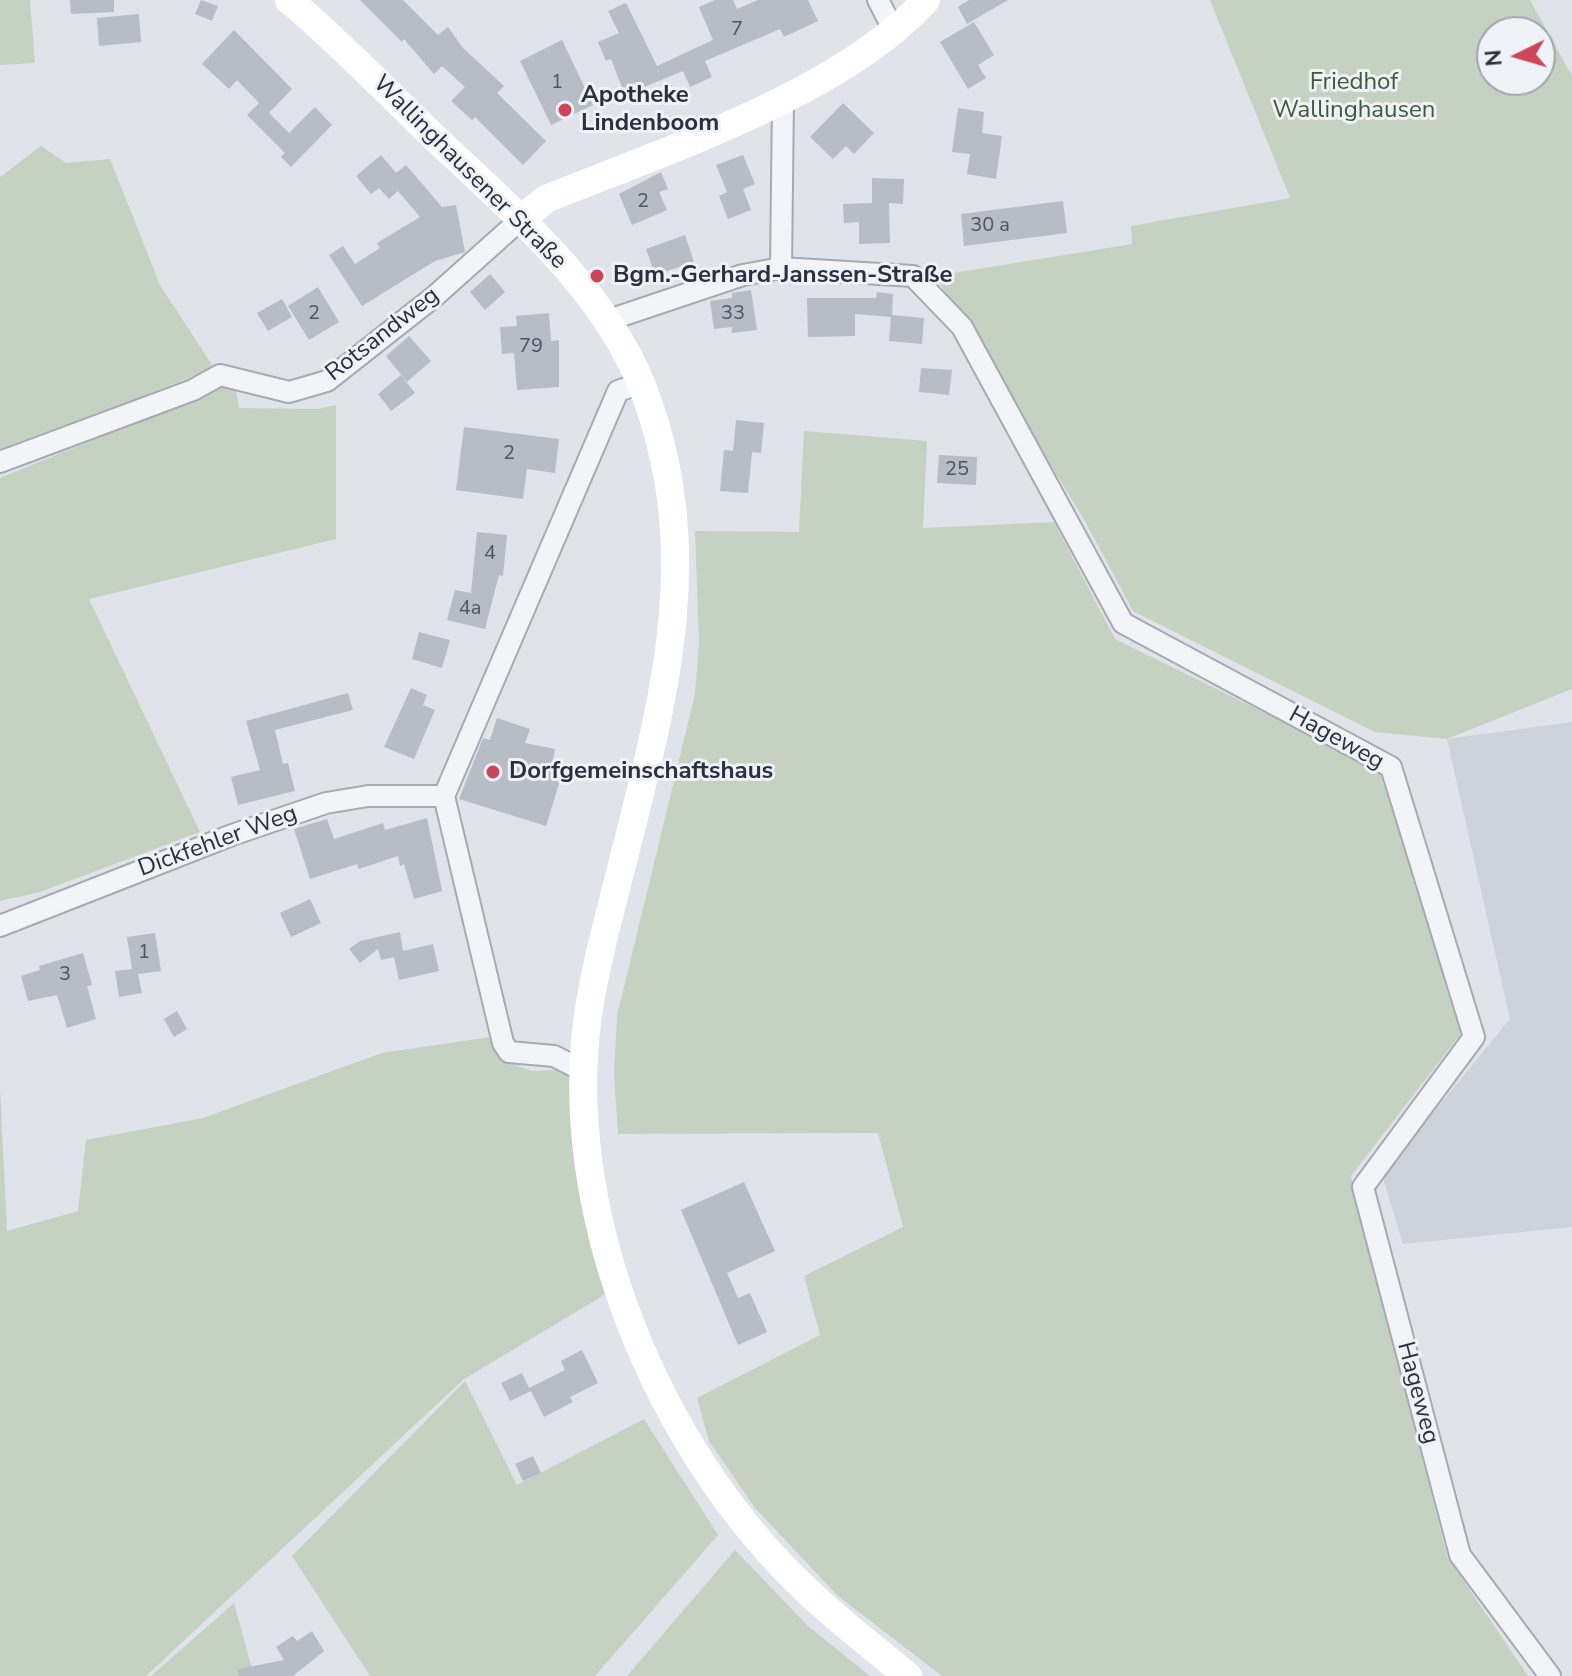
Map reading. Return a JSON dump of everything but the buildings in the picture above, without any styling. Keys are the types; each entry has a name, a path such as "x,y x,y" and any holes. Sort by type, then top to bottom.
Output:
{"street":[{"name":"Wallinghausener Straße","path":"289,0 520,220 580,284 606,321 641,383 663,447 674,504 677,600 665,688 588,1014 584,1071 597,1213 617,1287 641,1351 680,1430 710,1478 783,1567 830,1613 908,1676"},
{"path":"878,0 894,31"},
{"path":"520,220 546,199 783,99 824,78 894,31 926,0"},
{"path":"781,268 783,99"},
{"name":"Rotsandweg","path":"0,462 193,390 220,375 289,392 327,381 435,296 520,220"},
{"name":"Hageweg","path":"606,321 743,275 781,268 913,276 962,327 1123,623 1391,767 1474,1037 1363,1187 1460,1555 1550,1676"},
{"path":"584,1071 554,1056 509,1052 503,1043 444,796 618,391 641,383"},
{"name":"Dickfehler Weg","path":"0,926 218,840 326,803 368,796 444,796"}],"shaded area":[{"path":"1572,722 1572,1227 1403,1244 1382,1175 1510,1019 1447,739"}],"green space":[{"path":"0,0 30,0 35,63 0,65"},
{"name":"Friedhof Wallinghausen","path":"1210,0 1530,0 1539,16 1476,16 1476,96 1556,96 1556,47 1572,76 1572,689 1447,739 1375,732 1133,611 1085,521 935,276 1132,244 1131,226 1290,198"},
{"path":"41,146 66,163 110,159 160,285 214,368 0,452 0,177"},
{"path":"235,385 239,408 318,409 336,405 336,539 89,599 200,832 40,892 0,901 0,478 223,387"},
{"path":"804,431 927,441 923,528 1054,522 1115,639 1379,769 1462,1032 1351,1176 1447,1556 1528,1676 942,1676 838,1596 755,1508 709,1441 697,1398 820,1335 804,1276 903,1227 878,1133 618,1134 614,1074 617,1016 695,694 699,642 695,531 799,532"},
{"path":"504,1035 515,1065 532,1071 559,1070 589,1083 619,1286 464,1379 146,1676 0,1676 0,1088 7,1231 78,1211 86,1140 203,1118 382,1053"},
{"path":"465,1381 517,1485 644,1419 718,1535 595,1676 370,1676 292,1556"},
{"path":"735,1550 808,1626 870,1676 627,1676"},
{"path":"234,1603 254,1676 151,1676"}],"place":[{"name":"Apotheke Lindenboom","path":"565,110"},
{"name":"Bgm.-Gerhard-Janssen-Straße","path":"597,276"},
{"name":"Dorfgemeinschaftshaus","path":"493,772"}]}
